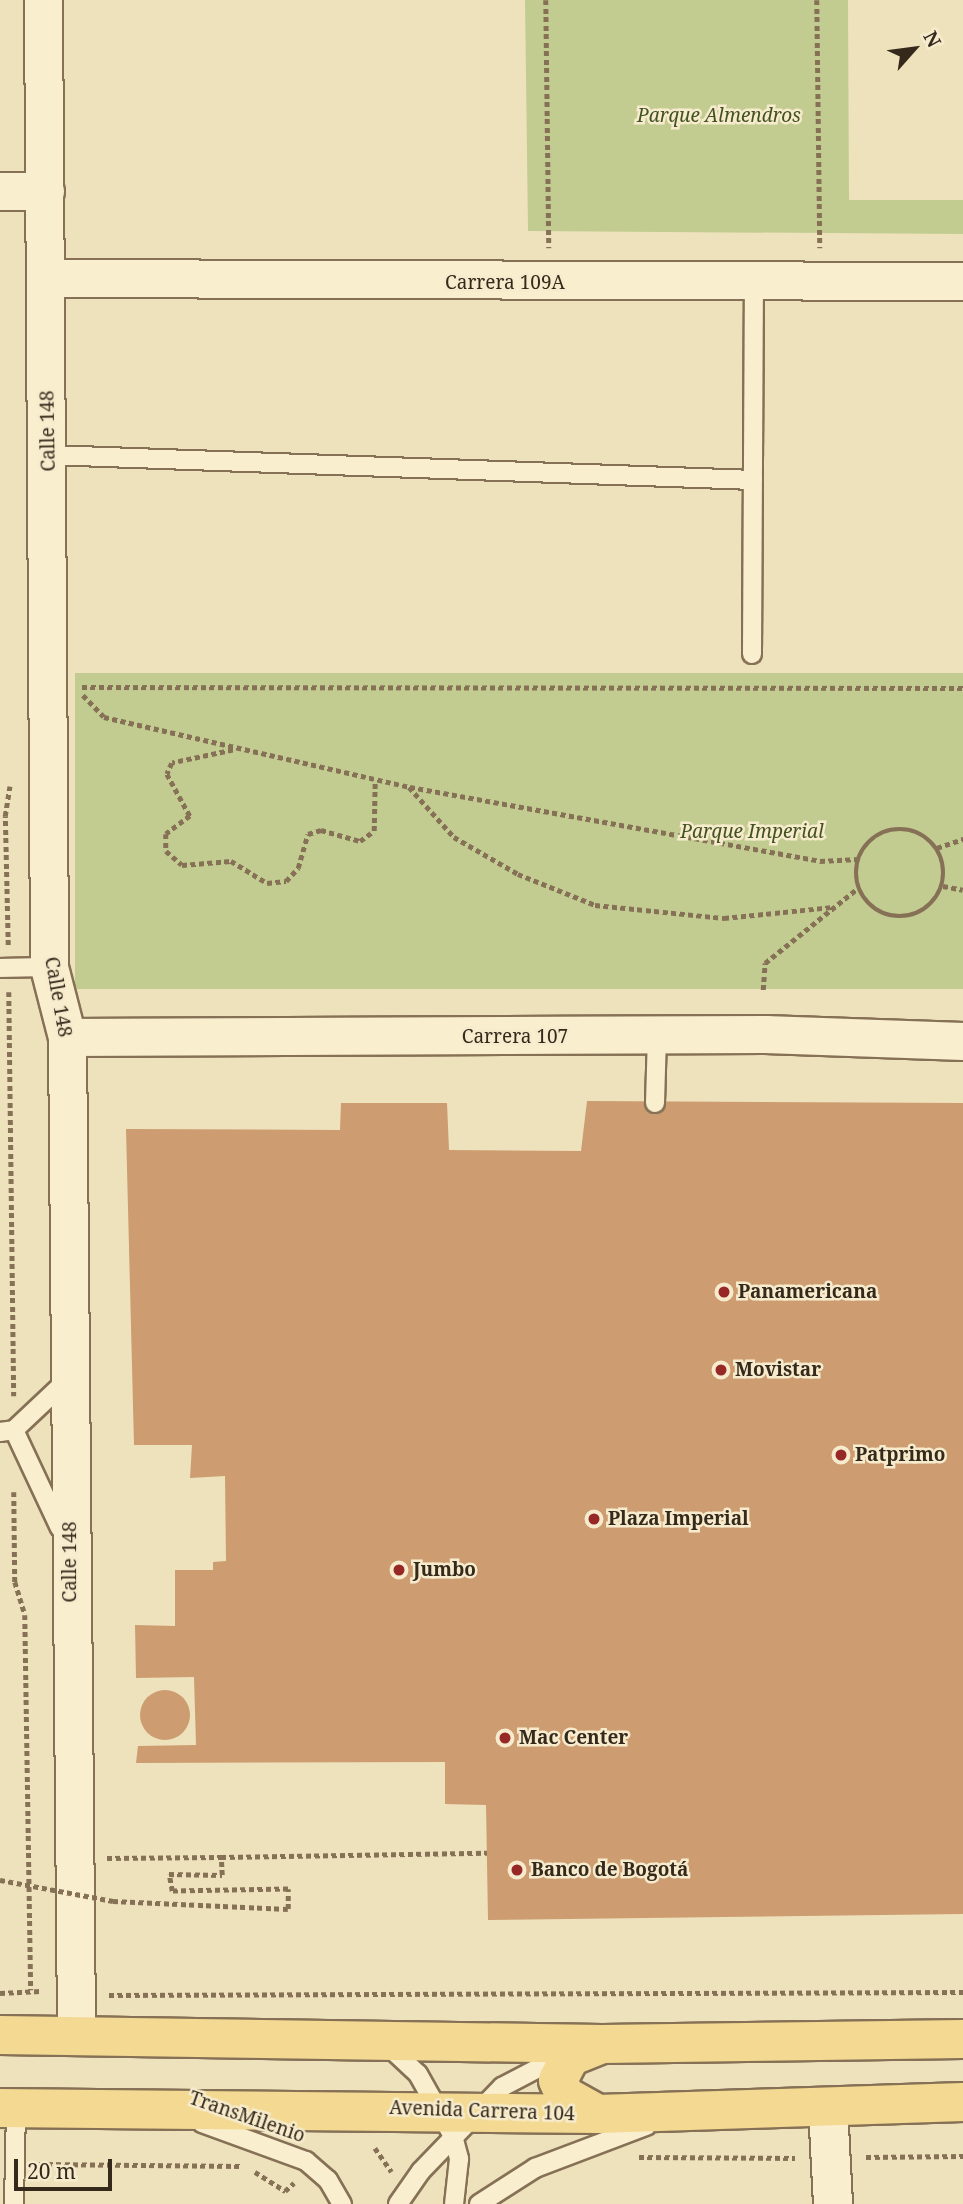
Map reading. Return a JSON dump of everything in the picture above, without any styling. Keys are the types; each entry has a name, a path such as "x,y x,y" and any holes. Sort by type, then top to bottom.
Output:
{"main road":[{"path":"0,2035 602,2044 963,2039"},
{"path":"598,2114 570,2101 558,2080 570,2057 602,2044"},
{"name":"Avenida Carrera 104","path":"8,2108 159,2109 456,2119 963,2102"}],"street":[{"name":"Calle 148","path":"43,0 49,455 49,967 67,1037 72,1375 69,1559 76,2035"},
{"path":"0,191 45,191"},
{"name":"Carrera 109A","path":"47,278 550,284 963,281"},
{"name":"Carrera 107","path":"67,1037 657,1037 963,1041"},
{"path":"828,2108 833,2204"}],"lane":[{"path":"752,654 754,281"},
{"path":"49,455 753,480"},
{"path":"4,968 49,967"},
{"path":"655,1103 657,1037"},
{"path":"69,1559 52,1501 7,1431 72,1375"},
{"path":"378,2042 406,2059 456,2119 459,2159 454,2204"},
{"path":"398,2204 456,2119 525,2073 602,2044"},
{"path":"8,2108 15,2164 14,2204"},
{"name":"TransMilenio","path":"159,2109 284,2149 316,2167 341,2204"},
{"path":"479,2204 535,2168 592,2144 696,2113"}],"path":[{"path":"546,0 550,284"},
{"path":"817,0 821,282"},
{"path":"858,859 820,860 375,781 104,717 75,687 963,688"},
{"path":"237,749 172,763 167,774 190,816 166,834 166,850 182,865 231,861 267,883 286,881 298,868 308,834 321,830 360,841 374,831 375,781"},
{"path":"7,1431 5,816 12,779"},
{"path":"409,787 454,837 518,874 595,905 724,918 833,907"},
{"path":"898,828 927,837 937,848 943,886 928,909 902,918 875,910 858,888 858,859 871,839 898,828"},
{"path":"937,848 963,839"},
{"path":"943,886 963,890"},
{"path":"763,990 765,963 858,888"},
{"path":"14,1483 15,1582 25,1615 31,1990"},
{"path":"72,1859 486,1853"},
{"path":"0,1880 113,1900 288,1909 288,1889 172,1891 169,1874 222,1875 221,1857"},
{"path":"0,1993 31,1990 77,1993 963,1992"},
{"path":"364,2148 375,2148 388,2165"},
{"path":"631,2157 963,2156"},
{"path":"15,2164 243,2166 285,2191 298,2180"}],"green space":[{"name":"Parque Almendros","path":"525,0 848,0 849,200 963,200 963,234 528,231"},
{"name":"Parque Imperial","path":"75,673 963,673 963,989 75,989"}],"building":[{"name":"Plaza Imperial","path":"587,1101 963,1103 963,1914 488,1920 486,1805 445,1804 445,1762 136,1763 138,1746 196,1745 194,1677 136,1678 135,1625 175,1626 175,1570 213,1570 213,1562 226,1561 225,1476 190,1478 192,1445 134,1445 126,1129 340,1130 341,1103 447,1103 449,1150 581,1151"},
{"path":"165,1690 183,1697 190,1715 183,1733 165,1740 147,1733 140,1715 147,1697"}],"place":[{"name":"Panamericana","path":"724,1292"},
{"name":"Movistar","path":"721,1370"},
{"name":"Patprimo","path":"841,1455"},
{"name":"Plaza Imperial","path":"594,1519"},
{"name":"Jumbo","path":"399,1570"},
{"name":"Mac Center","path":"505,1738"},
{"name":"Banco de Bogotá","path":"517,1870"}]}
